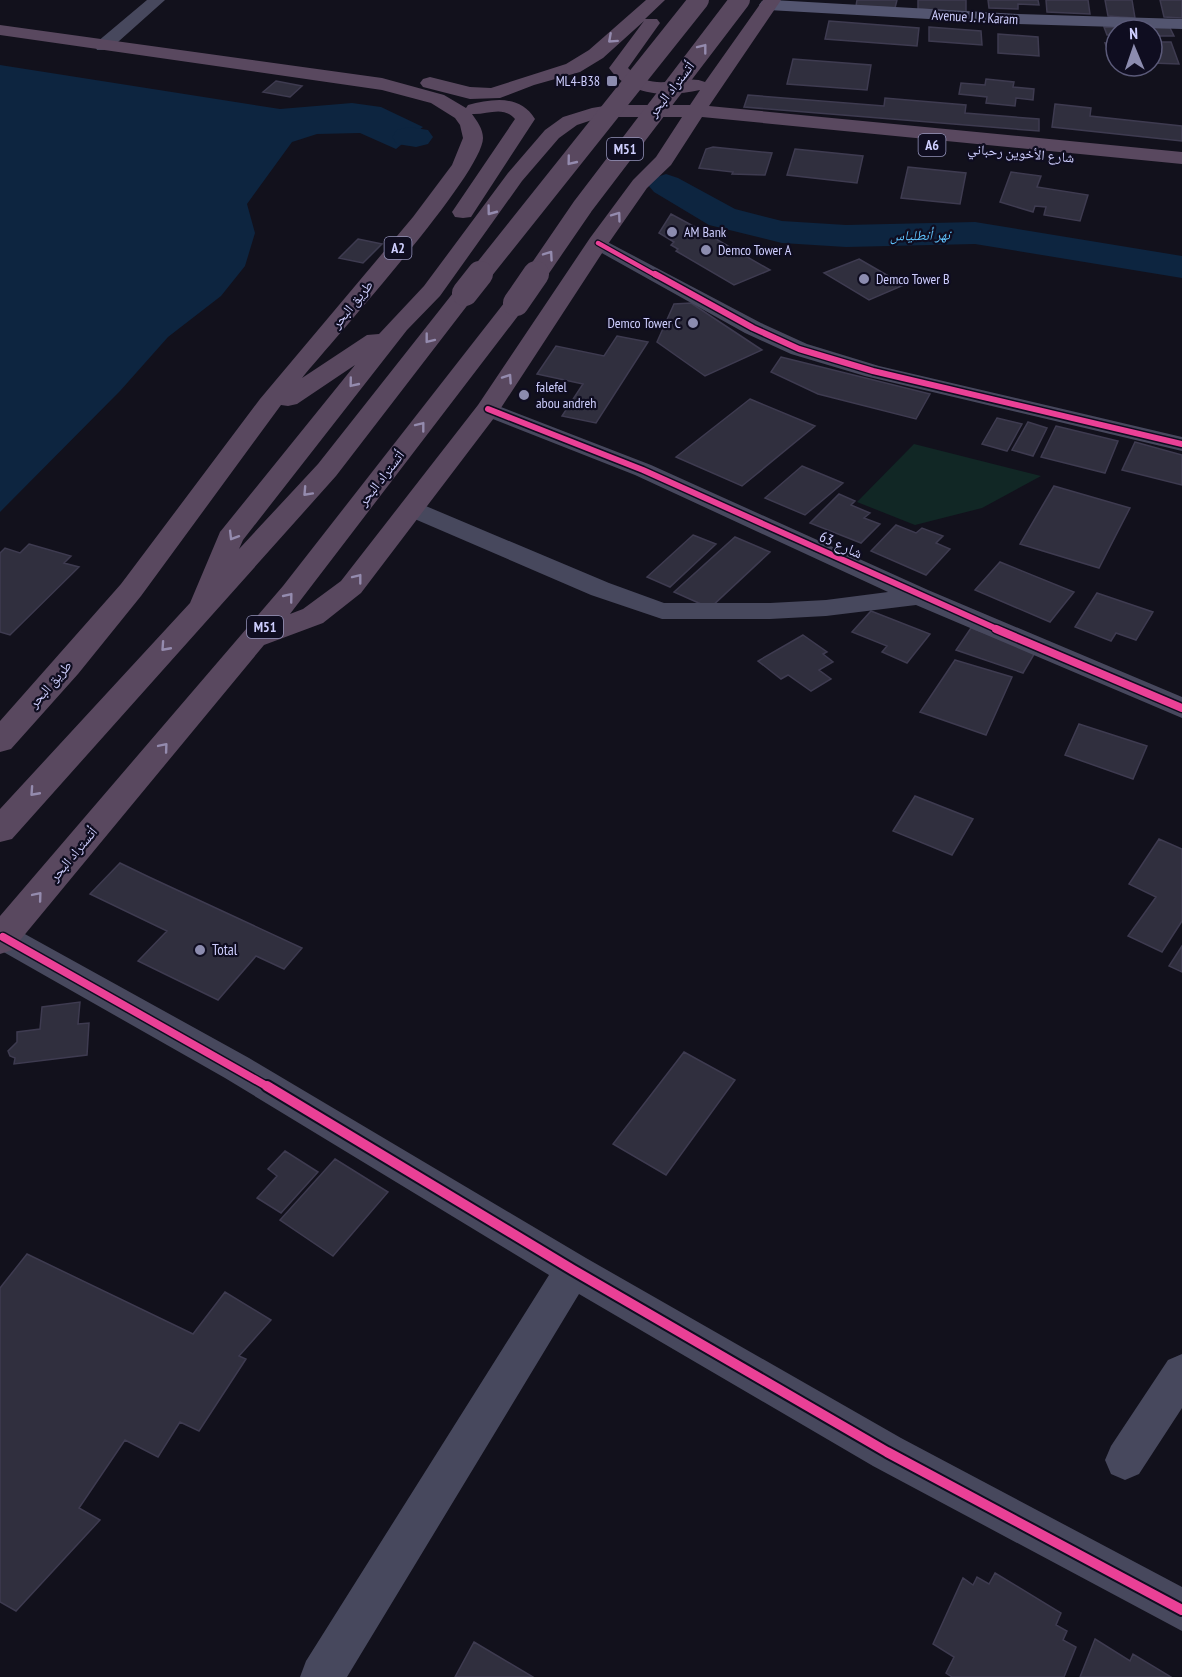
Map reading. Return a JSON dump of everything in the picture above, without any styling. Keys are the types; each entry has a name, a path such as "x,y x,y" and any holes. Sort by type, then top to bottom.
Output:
{"highway":[{"path":"320,77 344,71 380,70 470,93 494,94 527,81 573,68 590,59 656,0"},
{"path":"668,0 618,68 630,80 657,88 689,87 715,81"},
{"name":"M51","path":"0,830 327,470 699,0"},
{"name":"أتستراد البحر","path":"1,939 255,638 516,303 583,206 741,0"},
{"path":"640,184 664,161 715,81 770,3"},
{"path":"0,30 382,84 421,94 446,104 465,116 477,109 497,106 517,110 523,114 525,119 458,219 447,240 432,291"},
{"name":"شارع الأخوين رحباني","path":"515,177 552,134 570,121 610,111 696,111 1182,158"},
{"name":"طريق البحر","path":"0,741 130,591 270,403 424,217 468,155 473,142 472,129 465,116"},
{"path":"204,604 230,538 399,325 432,291 515,177 568,132 594,123 631,122 650,126 660,133 662,141 660,151 640,184 488,409 351,587 313,616 255,638"},
{"name":"شارع الأخوين رحباني","path":"683,134 694,127 717,126 1182,170"},
{"path":"270,403 283,402 298,393 399,325"}],"street":[{"path":"103,46 157,0"},
{"name":"Avenue J. P. Karam","path":"770,3 1018,20 1182,24"},
{"path":"598,243 753,328 798,350 1018,407 1182,444"},
{"name":"شارع 63","path":"488,409 643,470 919,596 1182,708"},
{"path":"412,509 600,589 662,611 770,611 826,608 919,596"},
{"path":"1,939 237,1068 573,1270 887,1452 1182,1610"},
{"path":"322,1677 573,1270"},
{"path":"1125,1460 1182,1372"}],"green space":[{"path":"914,444 1041,476 982,508 915,525 857,502"}],"water":[{"path":"0,65 280,109 352,103 381,107 423,127 396,149 360,133 317,134 292,142 247,204 255,233 245,266 221,296 168,337 120,391 0,512"}],"building":[{"path":"857,0 897,0 895,8 856,6"},
{"path":"918,0 966,0 966,12 918,9"},
{"path":"988,0 1038,0 1039,5 1018,4 1018,9 989,8"},
{"path":"1046,0 1088,0 1090,14 1047,12"},
{"path":"1105,0 1132,0 1135,18 1108,16"},
{"path":"1160,0 1182,0 1182,18 1164,17"},
{"path":"829,21 919,28 917,46 825,39"},
{"path":"929,27 981,31 982,45 929,41"},
{"path":"1164,28 1170,28 1174,36 1164,36"},
{"path":"998,34 1038,37 1039,56 998,53"},
{"path":"1164,42 1171,42 1179,64 1164,63"},
{"path":"793,59 871,65 867,90 787,84"},
{"path":"986,79 1014,82 1013,87 1034,89 1033,100 1016,98 1015,106 986,103 987,97 959,94 961,83 985,85"},
{"path":"276,81 302,86 290,97 263,92"},
{"path":"748,95 884,106 885,98 966,105 965,113 1039,119 1039,131 744,107"},
{"path":"1055,104 1091,108 1090,116 1182,126 1182,141 1052,127"},
{"path":"713,147 772,153 765,175 732,174 733,172 699,168 706,149"},
{"path":"795,149 863,156 857,183 787,175"},
{"path":"908,167 966,173 960,204 901,198"},
{"path":"1011,172 1041,176 1037,187 1088,195 1080,221 1044,215 1046,207 1035,206 1033,212 1000,202"},
{"name":"Demco Tower A","path":"671,214 770,270 734,285 676,251 678,249 671,245 674,242 659,233"},
{"path":"358,239 382,244 363,263 339,258"},
{"name":"Demco Tower B","path":"859,259 904,285 869,300 824,273"},
{"name":"Demco Tower C","path":"691,303 762,350 705,376 657,342 674,304"},
{"path":"617,336 648,342 596,423 562,416 583,384 537,374 556,346 604,356"},
{"path":"781,357 930,394 916,419 818,394 771,372"},
{"path":"750,399 815,426 742,486 676,457"},
{"path":"997,418 1022,424 1007,451 982,444"},
{"path":"1028,422 1047,428 1033,456 1012,450"},
{"path":"1056,426 1118,441 1105,473 1041,457"},
{"path":"1135,442 1182,455 1182,485 1122,470"},
{"path":"802,466 843,483 805,515 765,498"},
{"path":"1054,486 1130,508 1099,568 1020,544"},
{"path":"839,494 855,501 851,505 870,513 864,518 880,524 861,543 810,523"},
{"path":"896,525 916,533 922,528 943,536 936,543 950,549 926,575 871,551"},
{"path":"693,535 716,544 670,587 647,577"},
{"path":"735,537 770,552 710,608 674,592"},
{"path":"29,544 71,556 64,563 79,567 10,635 0,632 0,553 5,548 20,553"},
{"path":"1000,562 1074,592 1050,622 975,590"},
{"path":"1097,593 1153,612 1136,640 1116,633 1111,641 1075,627"},
{"path":"871,611 930,634 907,663 882,652 887,646 852,632"},
{"path":"971,628 1036,651 1023,673 956,650"},
{"path":"803,635 827,652 823,654 833,662 819,670 831,679 811,691 788,675 781,679 758,661"},
{"path":"955,660 1012,677 986,735 920,712"},
{"path":"1079,724 1147,746 1133,779 1065,755"},
{"path":"915,796 973,819 952,855 893,831"},
{"path":"1159,839 1182,849 1182,921 1162,952 1128,936 1156,897 1129,884"},
{"path":"120,863 302,948 284,969 256,956 218,1000 138,961 167,931 90,894"},
{"path":"1182,946 1182,972 1169,966"},
{"path":"80,1002 78,1024 89,1023 87,1055 14,1064 15,1058 10,1056 8,1051 17,1042 17,1032 40,1029 42,1007"},
{"path":"684,1052 735,1080 666,1175 613,1144"},
{"path":"285,1151 318,1172 281,1213 257,1198 277,1176 268,1169"},
{"path":"335,1159 388,1192 333,1256 280,1220"},
{"path":"27,1254 193,1334 225,1292 271,1320 239,1356 246,1359 199,1431 180,1422 158,1457 125,1440 79,1508 100,1520 16,1611 0,1602 0,1288"},
{"path":"995,1573 1061,1613 1056,1625 1067,1631 1063,1640 1076,1647 1064,1677 952,1677 946,1673 954,1657 933,1644 963,1578 973,1585 977,1577 989,1584"},
{"path":"1095,1639 1130,1661 1133,1654 1171,1677 1080,1677"},
{"path":"474,1642 533,1677 455,1677"}],"waterway":[{"name":"نهر أنطلياس","path":"409,137 416,137"},
{"name":"نهر أنطلياس","path":"666,185 722,217 782,232 846,236 975,233 1182,267"}],"cycle path":[{"path":"598,243 753,328 799,349 873,371 1182,444"},
{"path":"488,409 643,470 919,596 1182,708"},
{"path":"3,937 237,1068 573,1270 887,1452 1182,1610"}],"place":[{"name":"ML4-B38","path":"612,81"},
{"name":"AM Bank","path":"672,232"},
{"name":"Demco Tower A","path":"706,250"},
{"name":"Demco Tower B","path":"864,279"},
{"name":"Demco Tower C","path":"693,323"},
{"name":"falefel abou andreh","path":"524,395"},
{"name":"Total","path":"200,950"}]}
